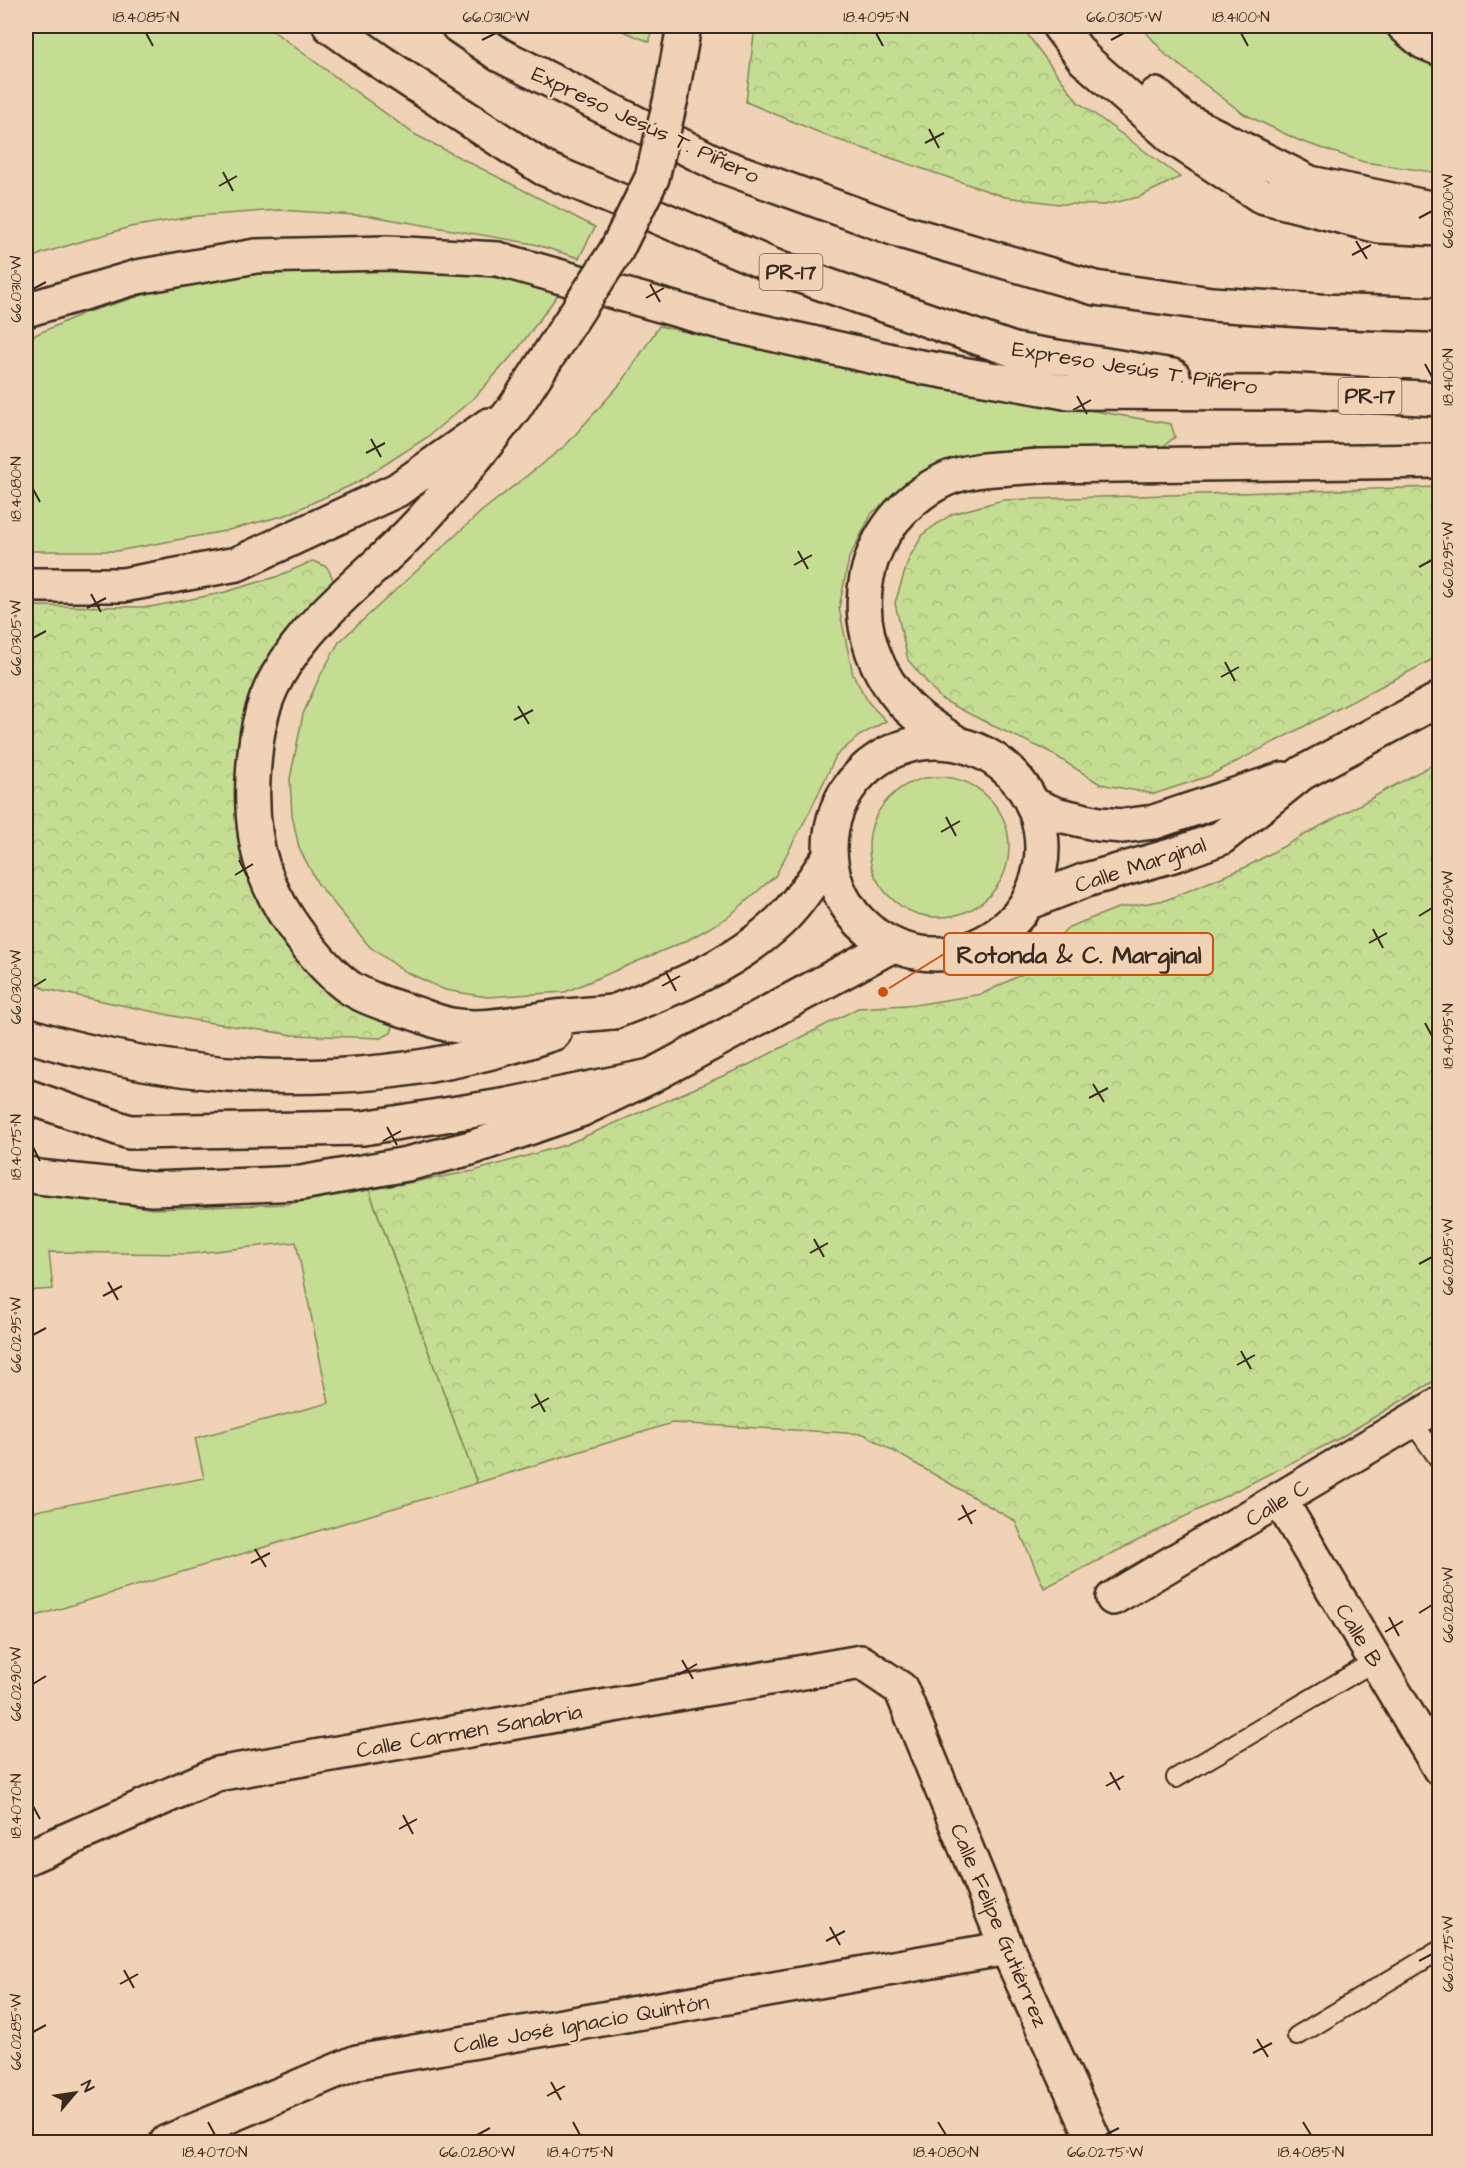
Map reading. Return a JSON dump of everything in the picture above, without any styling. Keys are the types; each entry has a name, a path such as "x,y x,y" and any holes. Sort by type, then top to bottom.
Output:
{"main road":[{"name":"Expreso Jesús T. Piñero","path":"330,26 543,168 780,268 1014,350 1178,377 1300,393 1440,399"},
{"name":"Expreso Jesús T. Piñero","path":"458,26 500,55 720,165 904,232 1072,282 1095,288 1212,304 1319,311 1440,315"},
{"path":"613,1012 494,1026 452,1025 376,1002 348,987 319,959 275,899 261,863 254,831 254,759 260,717 277,676 298,643 407,535 468,468 515,407 616,251 652,178 671,98 684,26"},
{"path":"1059,26 1084,59 1176,141 1261,196 1379,226 1440,229"},
{"path":"1088,26 1103,48 1181,118 1310,183 1440,210"},
{"path":"1404,26 1423,42 1440,49"},
{"path":"26,310 137,277 256,256 387,253 498,260 727,324 915,366 1065,392 1300,393"},
{"path":"26,585 123,585 237,564 397,490 515,407"},
{"path":"957,743 922,719 897,696 882,674 871,650 865,629 863,603 867,575 875,552 887,529 905,507 924,491 947,479 974,472 1039,466 1440,461"},
{"name":"Calle Marginal","path":"1034,806 1055,814 1099,824 1123,826 1154,822 1302,773 1440,699"},
{"path":"927,742 957,743 989,754 1003,765 1021,784 1034,806 1040,824 1044,857 1040,876 1029,902 1013,922 996,936 953,953 915,952 891,946 867,932 842,901 833,878 830,856 831,829 838,808 863,773 882,757 902,748 927,742"},
{"name":"Calle Marginal","path":"1029,902 1086,880 1177,854 1221,838 1302,773"},
{"path":"26,1034 89,1052 160,1068 293,1078 380,1072 440,1064 523,1044 613,1012 678,986 740,953 780,921 830,856"},
{"path":"26,1173 38,1177 152,1189 300,1183 407,1164 471,1148 580,1110 651,1076 891,946"},
{"path":"26,1096 129,1132 363,1128 508,1105 651,1076"},
{"name":"Calle C","path":"1113,1598 1426,1412"},
{"name":"Calle B","path":"1280,1500 1440,1769"},
{"name":"Calle Carmen Sanabria","path":"26,1858 217,1774 861,1662 901,1689 908,1707"},
{"name":"Calle Felipe Gutiérrez","path":"908,1707 1007,1948 1095,2142"},
{"name":"Calle José Ignacio Quintón","path":"167,2142 357,2062 1007,1948"}],"lane":[{"path":"1426,1412 1440,1461"},
{"path":"1176,1778 1375,1661"},
{"path":"1297,2036 1440,1950"}],"green space":[{"path":"26,26 266,26 414,134 595,227 579,258 534,244 371,216 279,210 197,216 130,227 43,253 26,261"},
{"path":"610,26 651,26 650,42"},
{"path":"755,26 1021,26 1078,102 1180,177 1139,197 1104,205 1060,204 1005,197 830,137 746,102"},
{"path":"1141,26 1390,26 1439,61 1439,173 1364,162 1300,141 1244,114 1166,55"},
{"path":"359,265 482,275 560,292 517,350 475,397 426,438 358,482 286,515 225,531 117,551 26,551 26,339 84,313 180,284 263,270"},
{"path":"659,326 870,373 1171,424 1175,437 1161,448 921,476 872,513 849,558 839,608 853,675 869,703 886,721 859,736 836,756 775,876 727,918 688,940 565,992 487,997 445,990 404,971 370,947 318,884 299,848 292,815 290,779 303,714 339,642 482,511 566,445 622,382"},
{"path":"1439,487 1439,656 1209,776 1154,794 1100,784 1048,751 941,699 908,660 895,603 909,558 924,533 952,514 1003,500"},
{"path":"313,561 327,567 333,579 331,590 266,674 255,869 394,1023 391,1033 381,1038 293,1035 193,1020 45,989 26,979 26,606 150,607 222,593 276,577"},
{"path":"1439,761 1439,1378 1338,1439 1044,1588 1015,1521 864,1434 672,1423 477,1483 369,1190 474,1171 565,1145 748,1065 858,1008 921,1004 982,994 1029,971 1069,927 1118,908 1166,900 1246,867"},
{"path":"939,777 966,782 989,797 1004,820 1009,847 1004,874 989,897 966,912 939,917 912,912 889,897 874,874 869,847 874,820 889,797 912,782"},
{"path":"26,1188 153,1209 287,1204 369,1190 477,1483 26,1619 26,1513 204,1478 195,1438 329,1403 296,1242 188,1254 49,1252 53,1289 26,1291"}],"place":[{"name":"Rotonda & C. Marginal","path":"883,992"}]}
